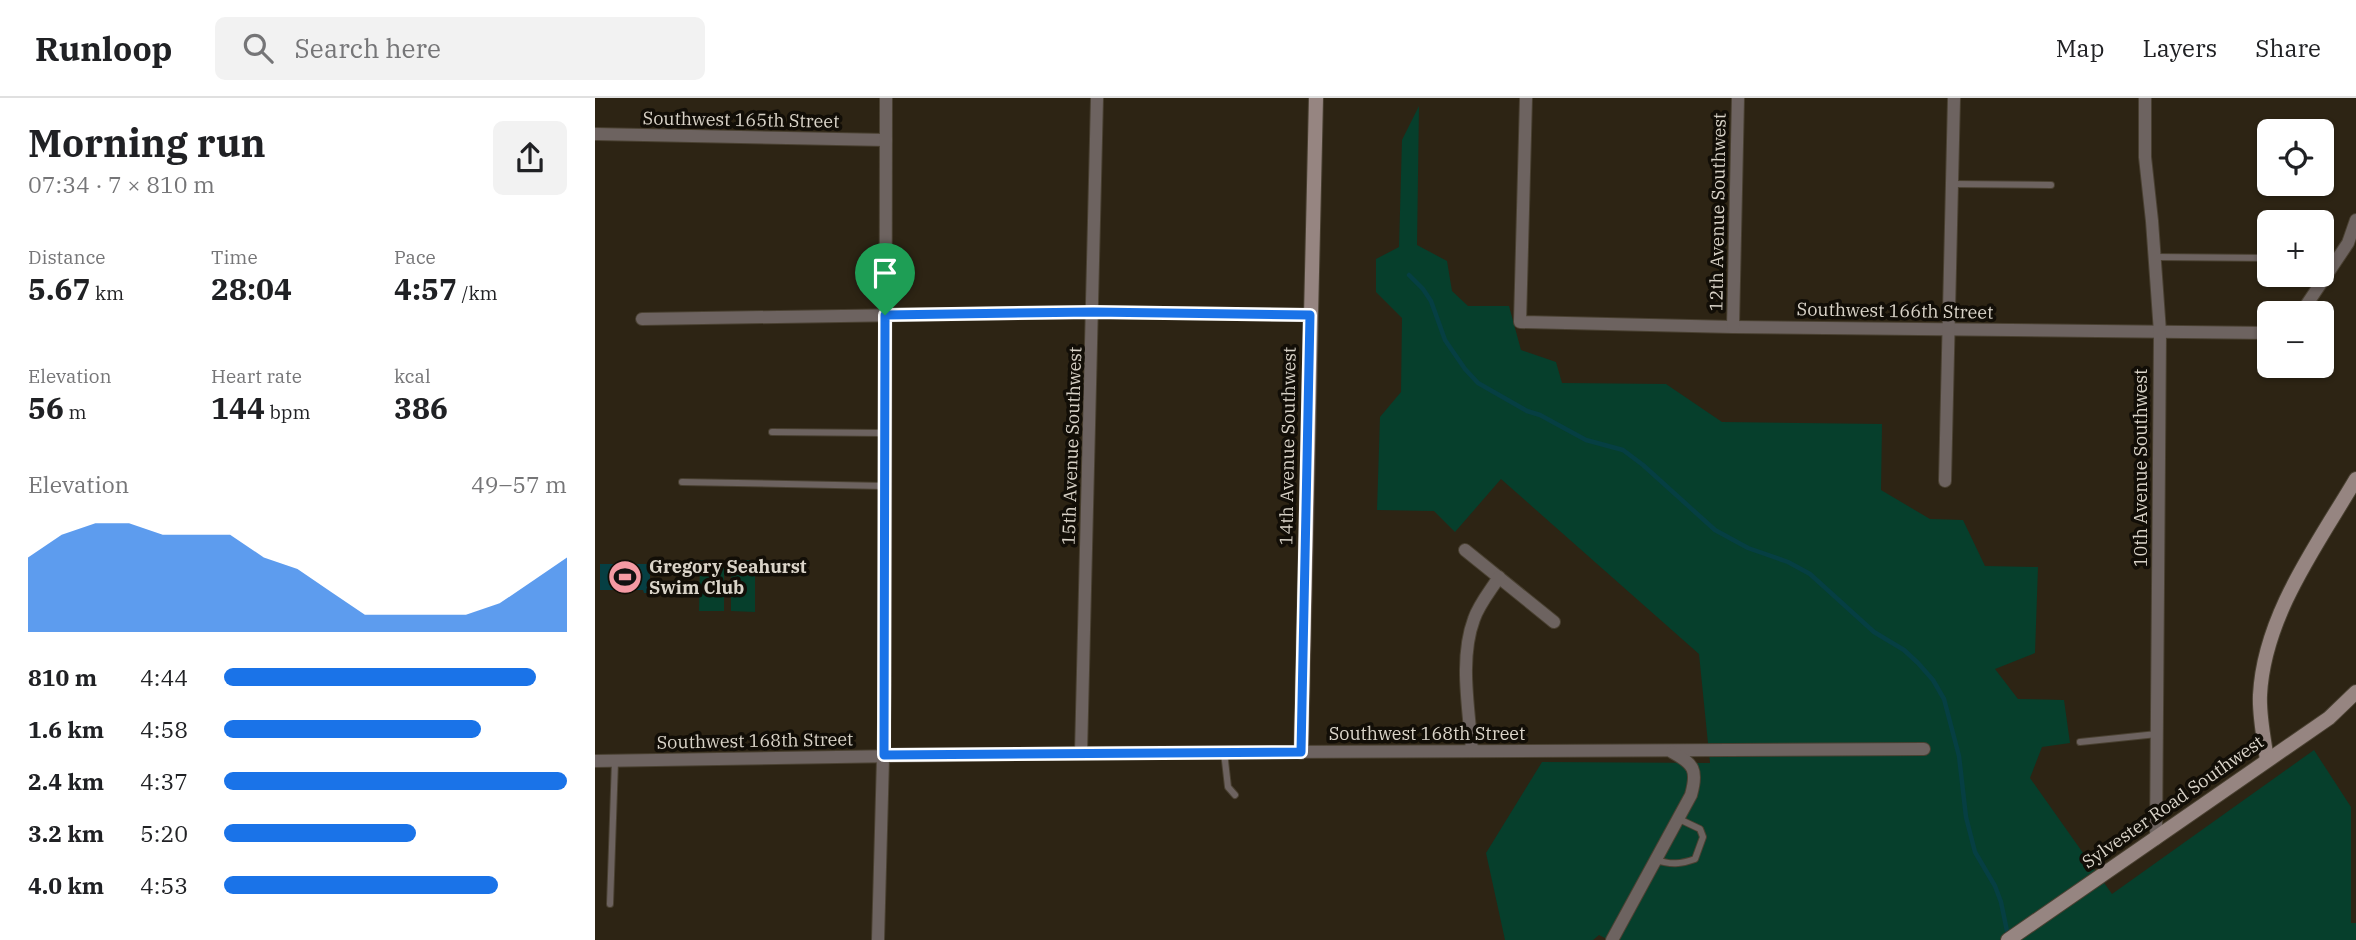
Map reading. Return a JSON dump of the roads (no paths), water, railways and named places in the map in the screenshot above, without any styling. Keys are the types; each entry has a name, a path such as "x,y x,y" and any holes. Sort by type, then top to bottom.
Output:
{"street":[{"path":"878,940 884,755 886,98"},
{"name":"15th Avenue Southwest","path":"1081,753 1097,98"},
{"name":"14th Avenue Southwest","path":"1301,752 1316,98"},
{"name":"Southwest 166th Street","path":"1526,98 1520,322 2257,333"},
{"name":"12th Avenue Southwest","path":"1733,327 1738,98"},
{"path":"1945,481 1954,98"},
{"name":"10th Avenue Southwest","path":"2145,98 2144,157 2160,331 2156,839"},
{"name":"Southwest 165th Street","path":"595,134 886,140"},
{"path":"2309,301 2348,243 2356,220"},
{"path":"642,319 1093,312 1310,315"},
{"path":"2267,760 2260,697 2269,645 2280,614 2356,479"},
{"path":"1465,550 1554,622"},
{"path":"1472,751 1467,668 1469,641 1474,618 1499,577"},
{"name":"Sylvester Road Southwest","path":"2008,940 2329,718 2356,692"},
{"name":"Southwest 168th Street","path":"595,761 1081,753 1924,749"},
{"path":"1612,940 1691,795 1695,776 1693,768 1672,751"}],"lane":[{"path":"1952,184 2051,185"},
{"path":"2155,257 2257,258"},
{"path":"772,432 885,433"},
{"path":"682,482 885,485"},
{"path":"2081,742 2157,734"},
{"path":"1224,752 1228,787 1235,795"},
{"path":"610,904 615,761"},
{"path":"1656,860 1667,864 1682,864 1695,859 1703,837 1700,829 1678,819"}],"water":[{"name":"Gregory Seahurst Swim Club","path":"600,564 650,564 650,593 644,593 643,590 600,590"}],"waterway":[{"path":"1409,275 1431,301 1445,340 1478,383 1586,440 1623,450 1715,530 1748,548 1788,562 1810,574 1874,632 1904,650 1918,663 1933,680 1944,699 1959,756 1966,817 1975,852 1995,886 2008,936"}],"place":[{"name":"Gregory Seahurst Swim Club","path":"625,577"}]}
